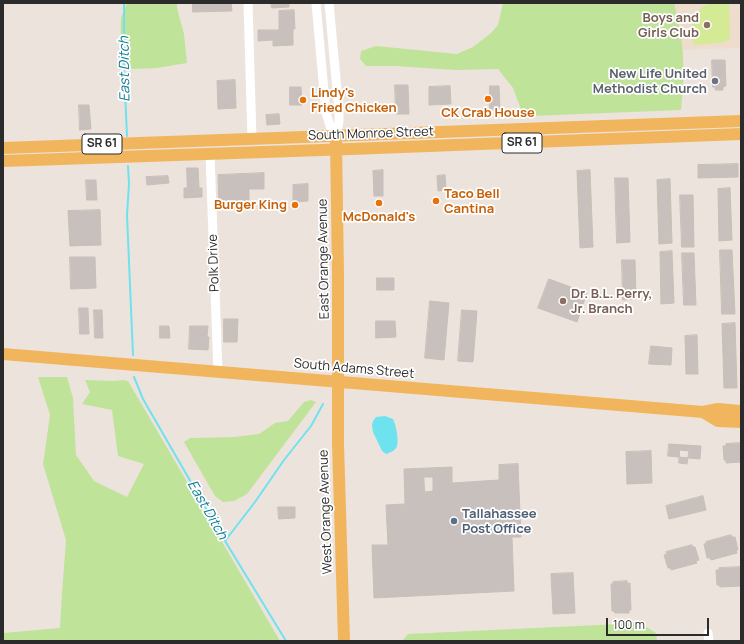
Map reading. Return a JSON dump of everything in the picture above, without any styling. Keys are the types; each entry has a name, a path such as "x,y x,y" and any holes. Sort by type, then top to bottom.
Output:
{"main road":[{"name":"South Monroe Street","path":"3,148 741,121"},
{"name":"South Monroe Street","path":"3,161 741,134"},
{"name":"East Orange Avenue","path":"336,136 338,274 337,382"},
{"path":"196,155 203,150 207,141"},
{"path":"54,146 55,159"},
{"name":"South Adams Street","path":"3,354 702,412 718,409 741,411"},
{"name":"West Orange Avenue","path":"337,382 344,641"},
{"name":"South Adams Street","path":"702,412 718,421 741,422"}],"street":[{"path":"248,3 252,139"},
{"name":"East Orange Avenue","path":"316,3 326,113 331,129 336,136"},
{"name":"East Orange Avenue","path":"329,3 339,112 336,136"},
{"name":"Polk Drive","path":"210,154 218,372"}],"shaded area":[{"name":"Boys and Girls Club","path":"673,3 741,3 741,48 675,50"}],"green space":[{"path":"127,3 177,3 184,34 187,63 157,68 131,69 120,57 121,18"},
{"path":"503,3 674,3 681,36 683,55 681,110 531,116 522,112 513,88 498,69 455,70 395,66 366,66 360,59 361,51 376,46 457,54 473,47 491,33 498,25"},
{"path":"711,3 729,3 730,38 725,42 695,45 691,36 692,22 700,9"},
{"path":"38,377 67,377 73,398 76,455 94,481 127,497 144,464 118,456 112,410 82,404 90,392 85,380 128,381 280,641 3,641 3,633 60,628 66,540 43,464 50,415"},
{"path":"311,400 316,402 247,494 234,501 223,502 215,496 184,442 190,438 234,437 259,434 275,423 288,421 304,402"},
{"path":"640,623 656,633 657,641 402,641 408,634"}],"water":[{"path":"385,416 393,419 398,440 395,449 386,454 382,451 373,432 372,425 376,417"}],"building":[{"path":"193,3 231,3 232,11 193,12"},
{"path":"271,3 289,3 289,7 272,8"},
{"path":"294,10 295,29 293,29 293,45 273,46 273,40 258,41 258,30 279,30 279,11"},
{"path":"712,60 725,60 726,86 723,87 723,90 715,90 715,87 713,87"},
{"path":"235,80 236,108 218,109 217,81"},
{"path":"395,85 408,85 409,114 396,114"},
{"path":"450,86 451,104 429,105 429,87"},
{"path":"490,86 499,86 500,109 490,109"},
{"path":"290,87 301,87 302,105 290,105"},
{"path":"79,105 89,105 91,129 80,130"},
{"path":"279,114 280,124 267,125 266,115"},
{"path":"738,164 738,177 698,178 698,165"},
{"path":"187,168 198,168 199,188 202,188 202,197 184,198 184,188 187,188"},
{"path":"383,170 383,196 374,196 373,171"},
{"path":"590,170 593,247 580,248 577,171"},
{"path":"264,173 264,189 249,189 249,202 235,203 235,209 219,209 218,175"},
{"path":"445,175 446,190 438,191 437,176"},
{"path":"168,176 169,183 147,185 146,177"},
{"path":"615,178 628,178 630,242 617,243"},
{"path":"670,179 672,243 659,244 657,180"},
{"path":"86,180 96,180 97,200 87,200"},
{"path":"308,184 308,201 293,202 293,185"},
{"path":"730,188 732,240 719,241 718,189"},
{"path":"680,195 693,195 694,247 682,247"},
{"path":"100,210 101,245 70,246 68,211"},
{"path":"720,250 732,250 735,314 722,314"},
{"path":"672,251 674,303 661,304 660,252"},
{"path":"682,253 694,253 696,305 684,305"},
{"path":"70,257 95,257 96,288 71,289"},
{"path":"622,260 635,260 636,299 623,300"},
{"path":"377,278 394,278 394,290 377,290"},
{"name":"Dr. B.L. Perry, Jr. Branch","path":"549,279 587,293 577,322 538,308"},
{"path":"430,301 449,303 444,360 425,358"},
{"path":"79,308 88,308 89,334 80,334"},
{"path":"94,310 102,310 103,338 95,338"},
{"path":"462,310 477,311 473,362 458,361"},
{"path":"224,319 238,319 237,342 224,342"},
{"path":"376,321 395,321 396,337 376,338"},
{"path":"735,323 737,388 724,388 722,324"},
{"path":"160,326 169,326 170,338 160,338"},
{"path":"190,326 208,326 208,350 189,349"},
{"path":"697,335 698,374 686,374 685,336"},
{"path":"651,346 672,348 671,365 649,364"},
{"path":"741,443 741,462 726,463 726,460 724,460 723,446 726,446 726,444"},
{"path":"669,444 701,446 700,459 668,456"},
{"path":"680,450 689,451 687,464 679,463"},
{"path":"651,451 652,483 627,484 626,452"},
{"name":"Tallahassee Post Office","path":"518,464 521,537 512,537 514,591 374,598 372,545 388,545 386,505 405,504 404,469 452,467 452,483 499,480 499,465","holes":["424,477 433,477 433,491 425,492"]},
{"path":"703,496 706,510 669,519 666,506"},
{"path":"278,507 295,507 295,518 279,519"},
{"path":"731,535 732,537 735,537 738,550 736,550 737,553 711,560 710,558 707,558 704,544 706,544 706,542"},
{"path":"692,545 695,547 699,560 696,561 697,563 671,570 671,568 668,568 664,555 667,554 666,552"},
{"path":"741,567 741,586 720,587 717,585 716,570 719,570 719,568"},
{"path":"573,573 575,613 553,614 551,574"},
{"path":"627,581 628,584 630,583 631,610 629,610 629,613 615,613 612,611 611,584 613,584 613,582"}],"waterway":[{"name":"East Ditch","path":"124,3 124,69 127,136"},
{"name":"East Ditch","path":"128,166 129,184 127,215 133,355"},
{"name":"East Ditch","path":"134,377 143,399 222,536 286,641"},
{"path":"225,541 255,502 284,460 311,426 323,404"}],"place":[{"name":"Boys and Girls Club","path":"707,25"},
{"name":"New Life United Methodist Church","path":"715,81"},
{"name":"CK Crab House","path":"488,99"},
{"name":"Lindy's Fried Chicken","path":"303,100"},
{"name":"Taco Bell Cantina","path":"436,201"},
{"name":"McDonald's","path":"379,203"},
{"name":"Burger King","path":"295,205"},
{"name":"Dr. B.L. Perry, Jr. Branch","path":"563,301"},
{"name":"Tallahassee Post Office","path":"454,521"}]}
